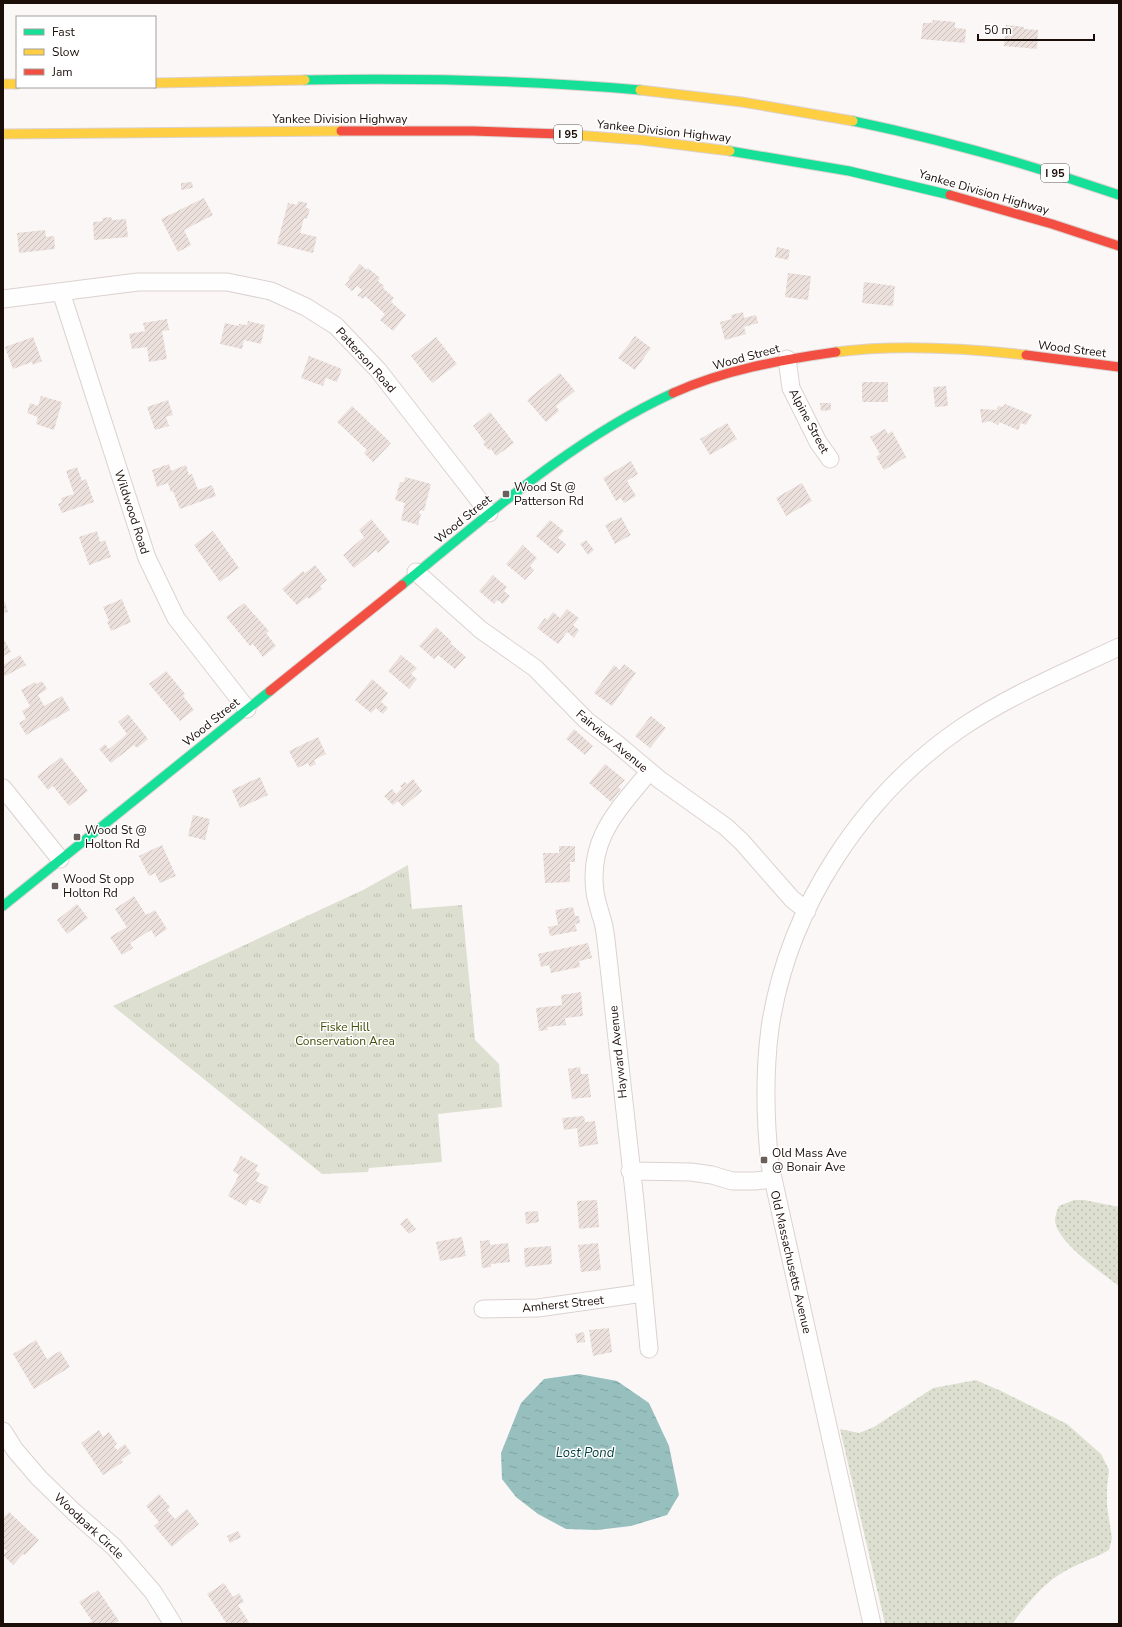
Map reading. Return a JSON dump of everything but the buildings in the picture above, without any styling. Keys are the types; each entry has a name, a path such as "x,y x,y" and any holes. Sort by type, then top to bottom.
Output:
{"main road":[{"name":"I 95","path":"156,83 479,80 601,86 692,95 791,109 910,133 1020,162 1119,195"},
{"path":"3,84 16,84"},
{"name":"Yankee Division Highway","path":"3,134 450,130 570,134 660,142 749,153 896,180 1011,210 1119,246"},
{"name":"Wood Street","path":"3,906 489,513 576,448 645,406 675,392 714,378 787,359 855,349 932,348 1056,358 1119,367"}],"street":[{"name":"Patterson Road","path":"3,299 138,282 227,282 272,291 306,307 336,326 378,370 489,513"},
{"name":"Wildwood Road","path":"61,292 147,558 176,618 247,708"},
{"name":"Alpine Street","path":"787,359 791,388 818,442 830,459"},
{"name":"Fairview Avenue","path":"416,572 481,630 535,668 581,716 649,772 731,831 792,899 807,911"},
{"name":"Old Massachusetts Avenue","path":"872,1624 772,1179 767,1138 767,1060 770,1029 784,971 807,911 829,869 853,833 887,792 924,756 963,727 1003,703 1119,647"},
{"name":"Hayward Avenue","path":"649,772 615,813 606,827 598,851 594,877 595,892 603,921 606,940 650,1349"},
{"path":"3,788 60,860"},
{"path":"630,1171 691,1172 712,1175 732,1181 772,1179"},
{"name":"Amherst Street","path":"483,1310 538,1308 643,1293"},
{"name":"Woodpark Circle","path":"3,1430 15,1450 39,1478 119,1552 153,1592 173,1624"}],"green space":[{"name":"Fiske Hill Conservation Area","path":"408,865 412,909 462,905 475,1040 499,1064 502,1107 438,1114 442,1162 369,1168 368,1172 322,1174 113,1006 363,890"},
{"path":"1074,1200 1084,1200 1119,1207 1119,1286 1081,1256 1063,1238 1058,1229 1055,1219 1059,1206"},
{"path":"976,1380 1067,1424 1101,1454 1109,1470 1107,1506 1112,1538 1109,1550 1072,1567 1051,1581 1030,1601 1012,1624 885,1624 840,1429 859,1433 874,1427 933,1388"}],"water":[{"name":"Lost Pond","path":"579,1374 617,1381 649,1403 669,1446 679,1495 667,1515 631,1526 597,1530 566,1529 538,1514 516,1497 502,1479 501,1453 521,1403 544,1379"}],"traffic: fast":[{"path":"305,80 472,80 640,90"},
{"path":"853,121 921,136 988,154 1054,173 1119,195"},
{"path":"730,151 849,171 950,195"},
{"path":"402,585 499,506 565,456 600,433 673,393"},
{"path":"3,906 270,691"}],"traffic: slow":[{"path":"156,83 305,80"},
{"path":"3,84 16,84"},
{"path":"640,90 742,102 853,121"},
{"path":"3,134 341,131"},
{"path":"561,134 641,140 730,151"},
{"path":"836,352 883,348 931,348 979,350 1026,355"}],"traffic: jam":[{"path":"341,131 473,131 561,134"},
{"path":"950,195 1052,224 1119,246"},
{"path":"673,393 732,372 836,352"},
{"path":"1026,355 1119,367"},
{"path":"270,691 402,585"}],"place":[{"name":"Wood St @ Patterson Rd","path":"506,494"},
{"name":"Wood St @ Holton Rd","path":"77,837"},
{"name":"Wood St opp Holton Rd","path":"55,886"},
{"name":"Old Mass Ave @ Bonair Ave","path":"764,1160"}]}
